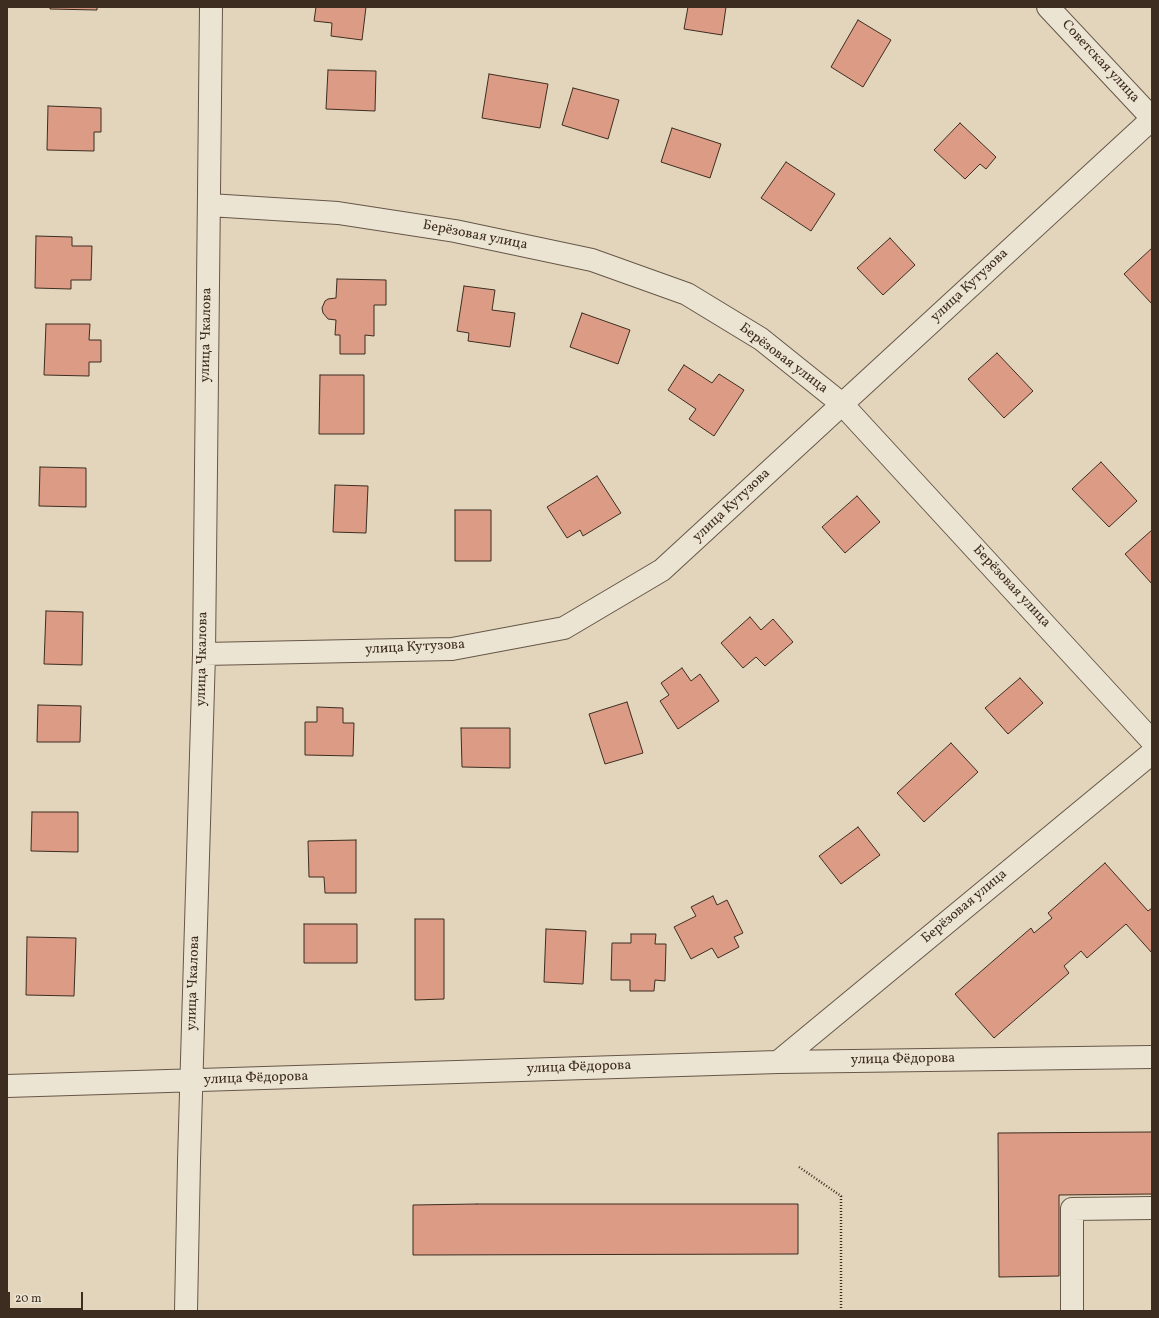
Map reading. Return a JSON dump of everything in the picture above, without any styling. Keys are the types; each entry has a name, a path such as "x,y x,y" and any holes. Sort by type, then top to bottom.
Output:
{"street":[{"name":"улица Чкалова","path":"186,1311 204,654 211,7"},
{"name":"Советская улица","path":"1048,7 1152,118"},
{"name":"улица Кутузова","path":"204,654 452,649 564,628 662,570 1152,118"},
{"name":"Берёзовая улица","path":"209,205 338,213 455,231 592,260 687,294 761,338 842,404 1152,741"},
{"name":"Берёзовая улица","path":"778,1062 1152,753"},
{"name":"улица Фёдорова","path":"7,1086 778,1062 1152,1057"},
{"path":"1072,1311 1072,1209 1152,1208"}],"path":[{"path":"800,1167 841,1196 842,1311"}],"building":[{"path":"50,7 97,7 97,10 50,9"},
{"path":"316,7 366,7 362,40 331,36 332,23 314,21"},
{"path":"688,7 726,7 722,35 684,29"},
{"path":"858,20 891,40 863,87 831,67"},
{"path":"328,70 376,71 375,111 326,109"},
{"path":"489,74 548,84 540,128 482,118"},
{"path":"573,88 619,100 608,139 562,125"},
{"path":"48,106 101,108 101,132 94,132 94,151 47,150"},
{"path":"960,123 996,157 986,169 980,164 965,179 934,150"},
{"path":"672,128 721,144 710,178 661,162"},
{"path":"786,162 835,194 811,231 761,198"},
{"path":"36,236 72,237 72,246 92,246 91,280 71,280 71,289 35,288"},
{"path":"890,238 915,265 883,295 857,268"},
{"path":"1152,248 1152,304 1124,274"},
{"path":"337,279 386,280 386,305 374,305 374,336 365,335 365,354 340,354 340,335 335,335 336,320 328,319 323,313 322,308 325,301 336,298"},
{"path":"464,286 495,290 492,310 515,313 510,347 468,341 469,333 457,331"},
{"path":"582,313 630,330 618,364 570,347"},
{"path":"46,324 90,324 89,340 101,340 101,362 89,362 89,376 44,375"},
{"path":"997,353 1033,391 1004,418 968,379"},
{"path":"684,365 712,383 719,374 744,390 714,436 689,419 696,409 668,390"},
{"path":"320,375 364,375 364,434 319,434"},
{"path":"1101,462 1137,501 1109,527 1072,489"},
{"path":"40,467 86,468 86,507 39,506"},
{"path":"597,476 621,513 583,536 580,530 567,538 547,507"},
{"path":"335,485 368,486 366,533 333,532"},
{"path":"857,496 880,522 845,553 822,527"},
{"path":"455,510 491,510 491,561 455,561"},
{"path":"1152,530 1152,584 1125,554"},
{"path":"46,611 83,612 82,665 44,664"},
{"path":"750,617 761,630 773,619 793,642 765,666 756,657 743,668 721,643"},
{"path":"682,668 691,681 700,674 719,701 678,729 660,701 669,695 661,683"},
{"path":"1020,678 1043,703 1008,734 985,708"},
{"path":"627,702 643,753 605,764 589,714"},
{"path":"38,705 81,706 80,742 37,742"},
{"path":"317,707 343,708 343,723 354,723 353,756 305,755 305,722 317,722"},
{"path":"461,728 510,728 510,768 462,767"},
{"path":"951,743 978,772 924,822 897,793"},
{"path":"32,812 78,812 78,852 31,851"},
{"path":"858,827 880,855 841,884 819,856"},
{"path":"356,840 356,893 325,893 324,877 309,877 308,841"},
{"path":"1105,863 1148,911 1152,908 1152,953 1126,924 1087,958 1081,951 1064,966 1069,973 994,1038 955,994 1031,928 1034,933 1052,918 1048,913"},
{"path":"713,896 717,905 727,900 743,933 734,937 739,947 718,958 712,948 691,959 674,927 696,916 691,907"},
{"path":"415,919 444,919 444,999 415,1000"},
{"path":"304,924 357,924 357,963 304,963"},
{"path":"546,929 586,931 583,984 544,982"},
{"path":"631,934 656,934 655,944 666,944 665,981 655,980 654,991 630,991 630,980 611,980 612,943 631,943"},
{"path":"27,937 76,938 74,996 26,995"},
{"path":"1152,1132 1152,1194 1059,1195 1059,1276 999,1277 998,1133"},
{"path":"798,1204 798,1254 413,1255 413,1205"}]}
